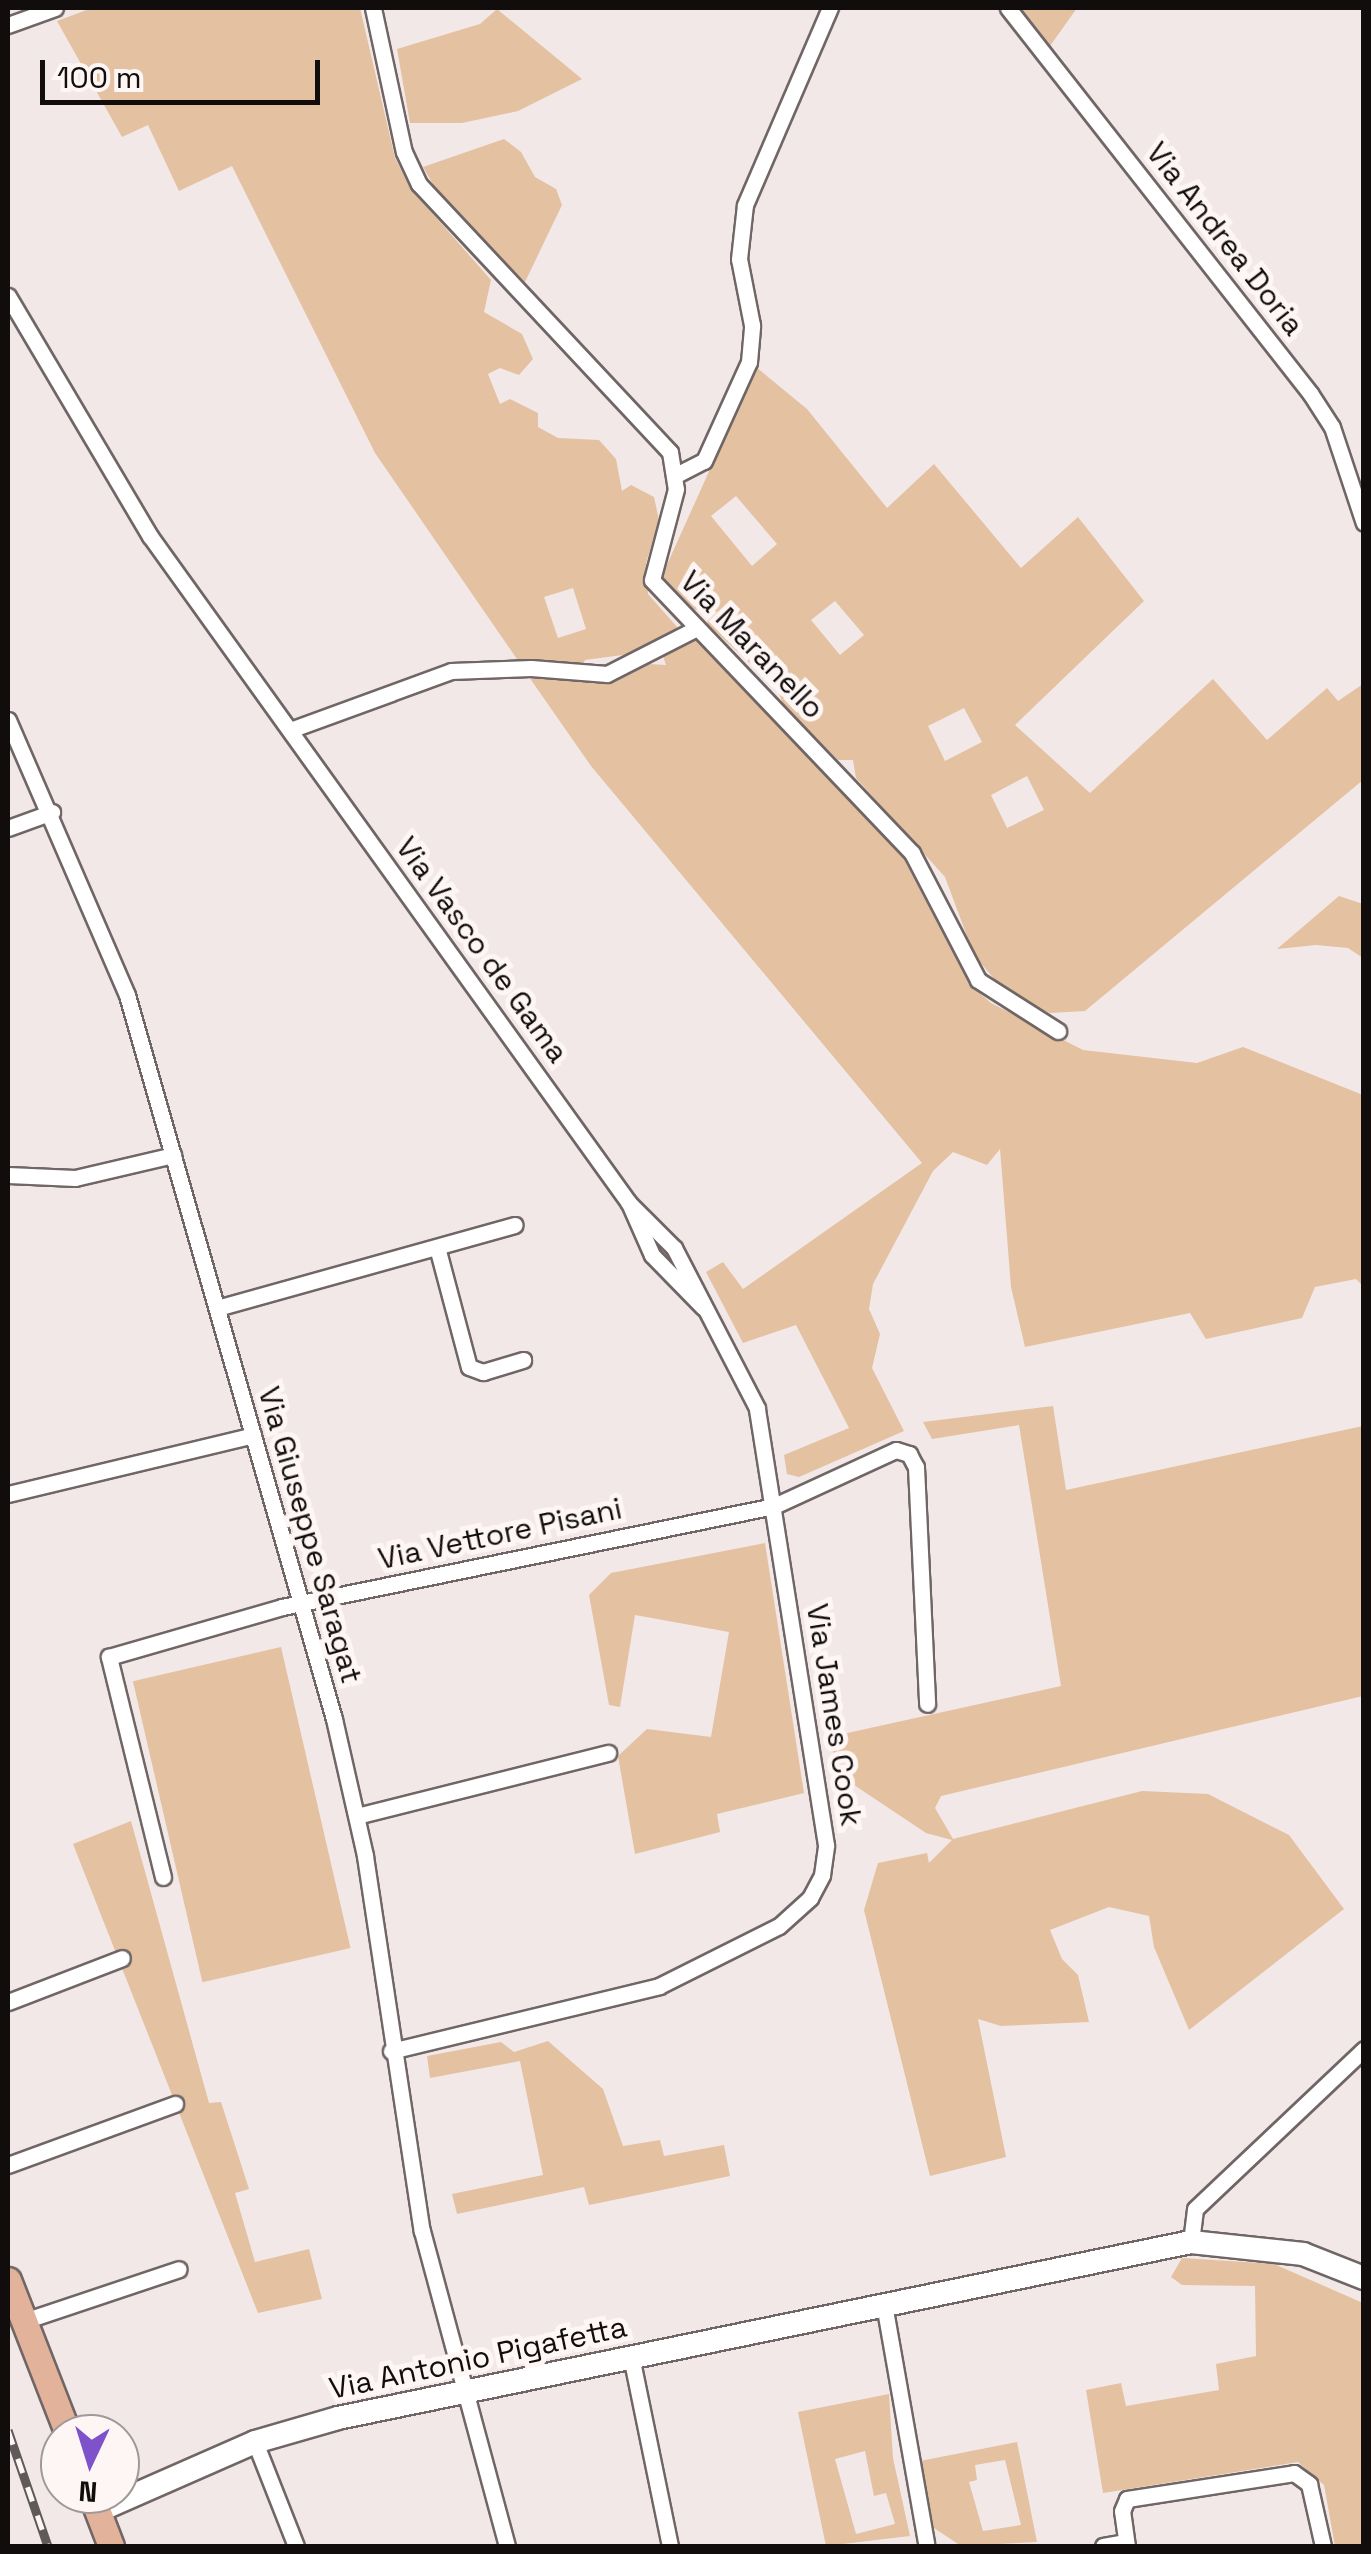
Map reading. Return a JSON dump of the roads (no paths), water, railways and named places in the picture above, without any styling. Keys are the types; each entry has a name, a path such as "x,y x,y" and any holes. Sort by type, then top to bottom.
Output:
{"main road":[{"name":"Via Antonio Pigafetta","path":"140,2485 255,2442 463,2392 1191,2242 1303,2254 1364,2278"},
{"path":"8,2280 60,2414"},
{"path":"99,2514 111,2546"}],"street":[{"path":"8,25 55,8"},
{"path":"373,8 404,152 418,184 656,432 676,476 704,460 750,362 752,325 739,258 746,205 830,8"},
{"name":"Via Andrea Doria","path":"1008,8 1310,393 1338,440 1364,523"},
{"name":"Via Vasco de Gama","path":"8,296 150,536 629,1203 664,1233 750,1388 774,1506"},
{"name":"Via Maranello","path":"676,476 652,580 912,853 978,980 1058,1031"},
{"path":"290,730 451,671 608,674 697,628"},
{"name":"Via Giuseppe Saragat","path":"8,720 52,812 126,994 301,1603 357,1816 422,2231 506,2546"},
{"path":"8,828 52,812"},
{"path":"8,1176 75,1178 173,1154"},
{"path":"217,1308 516,1225"},
{"path":"437,1247 469,1367 483,1372 523,1360"},
{"path":"8,1494 252,1434"},
{"name":"Via Vettore Pisani","path":"163,1877 109,1657 301,1603 774,1506 892,1451 912,1456 928,1704"},
{"name":"Via James Cook","path":"391,2051 634,1995 761,1938 810,1898 826,1845 774,1506"},
{"path":"357,1816 608,1752"},
{"path":"8,2002 122,1958"},
{"path":"1191,2242 1195,2209 1364,2049"},
{"path":"8,2166 174,2104"},
{"path":"24,2321 179,2269"},
{"path":"884,2304 929,2545 906,2546"},
{"path":"631,2356 670,2546"},
{"path":"255,2442 296,2546"},
{"path":"1103,2546 1127,2544 1122,2507 1128,2499 1294,2473 1310,2484 1323,2546"}],"railway":[{"path":"8,2430 48,2546"}]}
